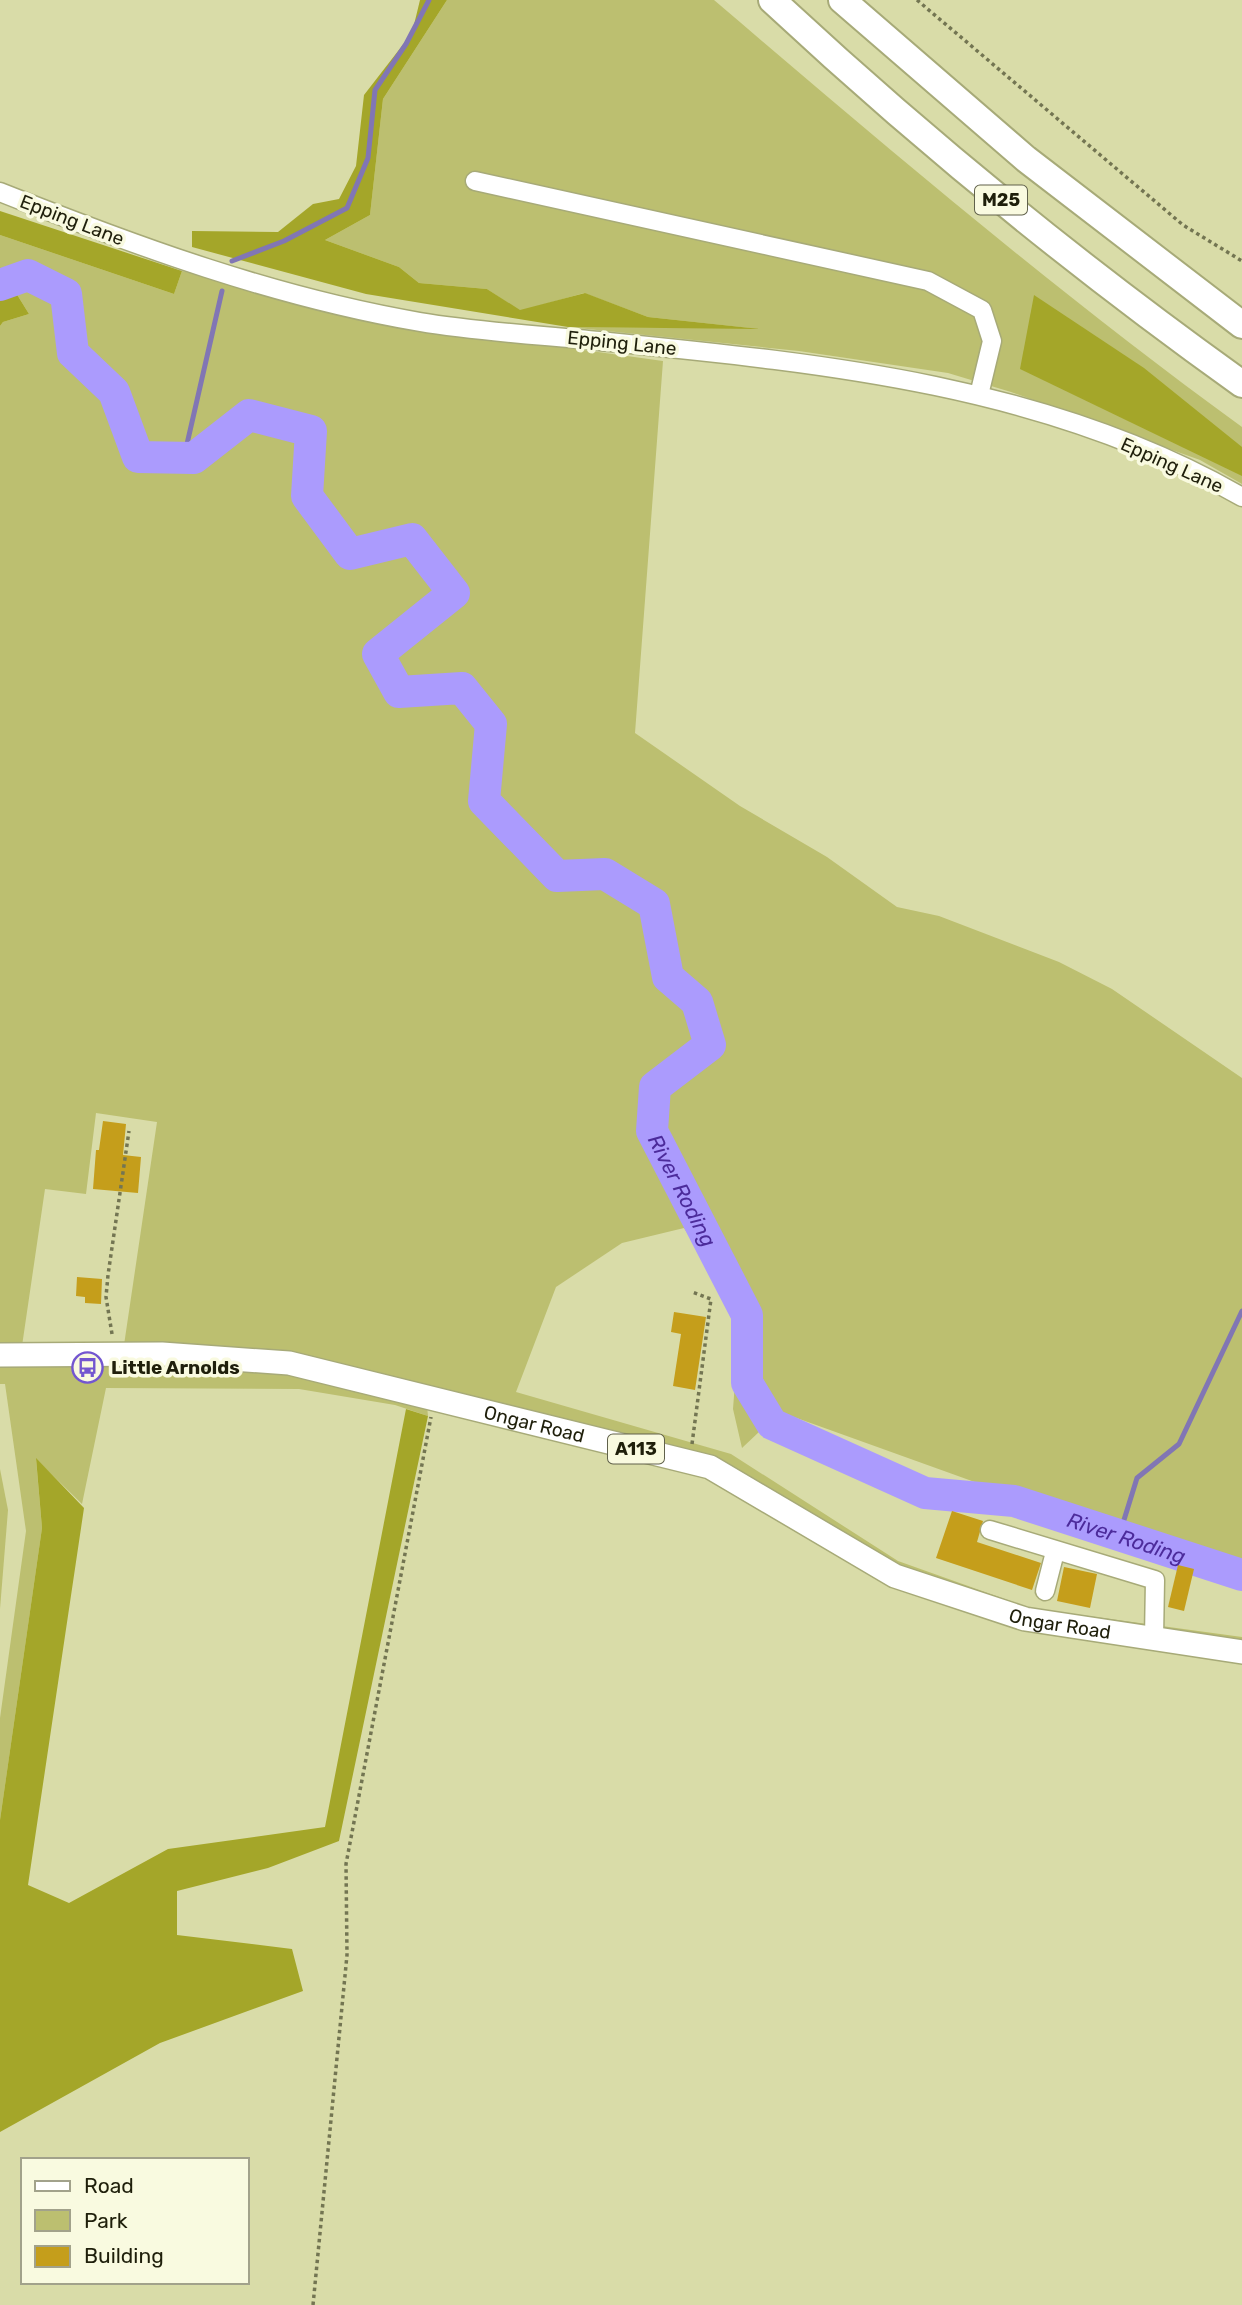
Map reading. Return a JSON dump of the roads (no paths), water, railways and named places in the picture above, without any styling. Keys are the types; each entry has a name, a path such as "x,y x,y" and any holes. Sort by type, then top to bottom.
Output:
{"highway":[{"name":"M25","path":"772,0 878,96 1029,223 1242,384"},
{"name":"M25","path":"842,0 1026,159 1242,325"}],"main road":[{"name":"Ongar Road","path":"0,1355 114,1354 289,1363 710,1467 895,1576 1025,1619 1242,1652"}],"street":[{"path":"475,181 928,281 982,310 992,341 979,395"},
{"name":"Epping Lane","path":"0,192 168,257 260,284 417,322 799,361 921,381 979,395 1036,411 1143,450 1242,498"},
{"path":"990,1530 1055,1552 1155,1580 1154,1639"},
{"path":"1045,1591 1055,1552"}],"waterway":[{"path":"232,261 284,241 347,208 368,158 375,90 406,44 429,0"},
{"name":"River Roding","path":"0,285 28,275 66,294 73,353 114,392 138,457 194,458 249,415 311,431 307,496 350,554 412,539 454,593 378,654 399,692 462,688 491,724 484,801 557,876 605,874 654,904 668,977 697,1002 710,1045 655,1087 652,1131 747,1315 747,1383 772,1424 925,1493 1014,1501 1242,1575"},
{"path":"184,457 222,291"},
{"path":"1119,1536 1137,1478 1179,1444 1242,1311"}],"place":[{"name":"Little Arnolds","path":"88,1367"}]}
